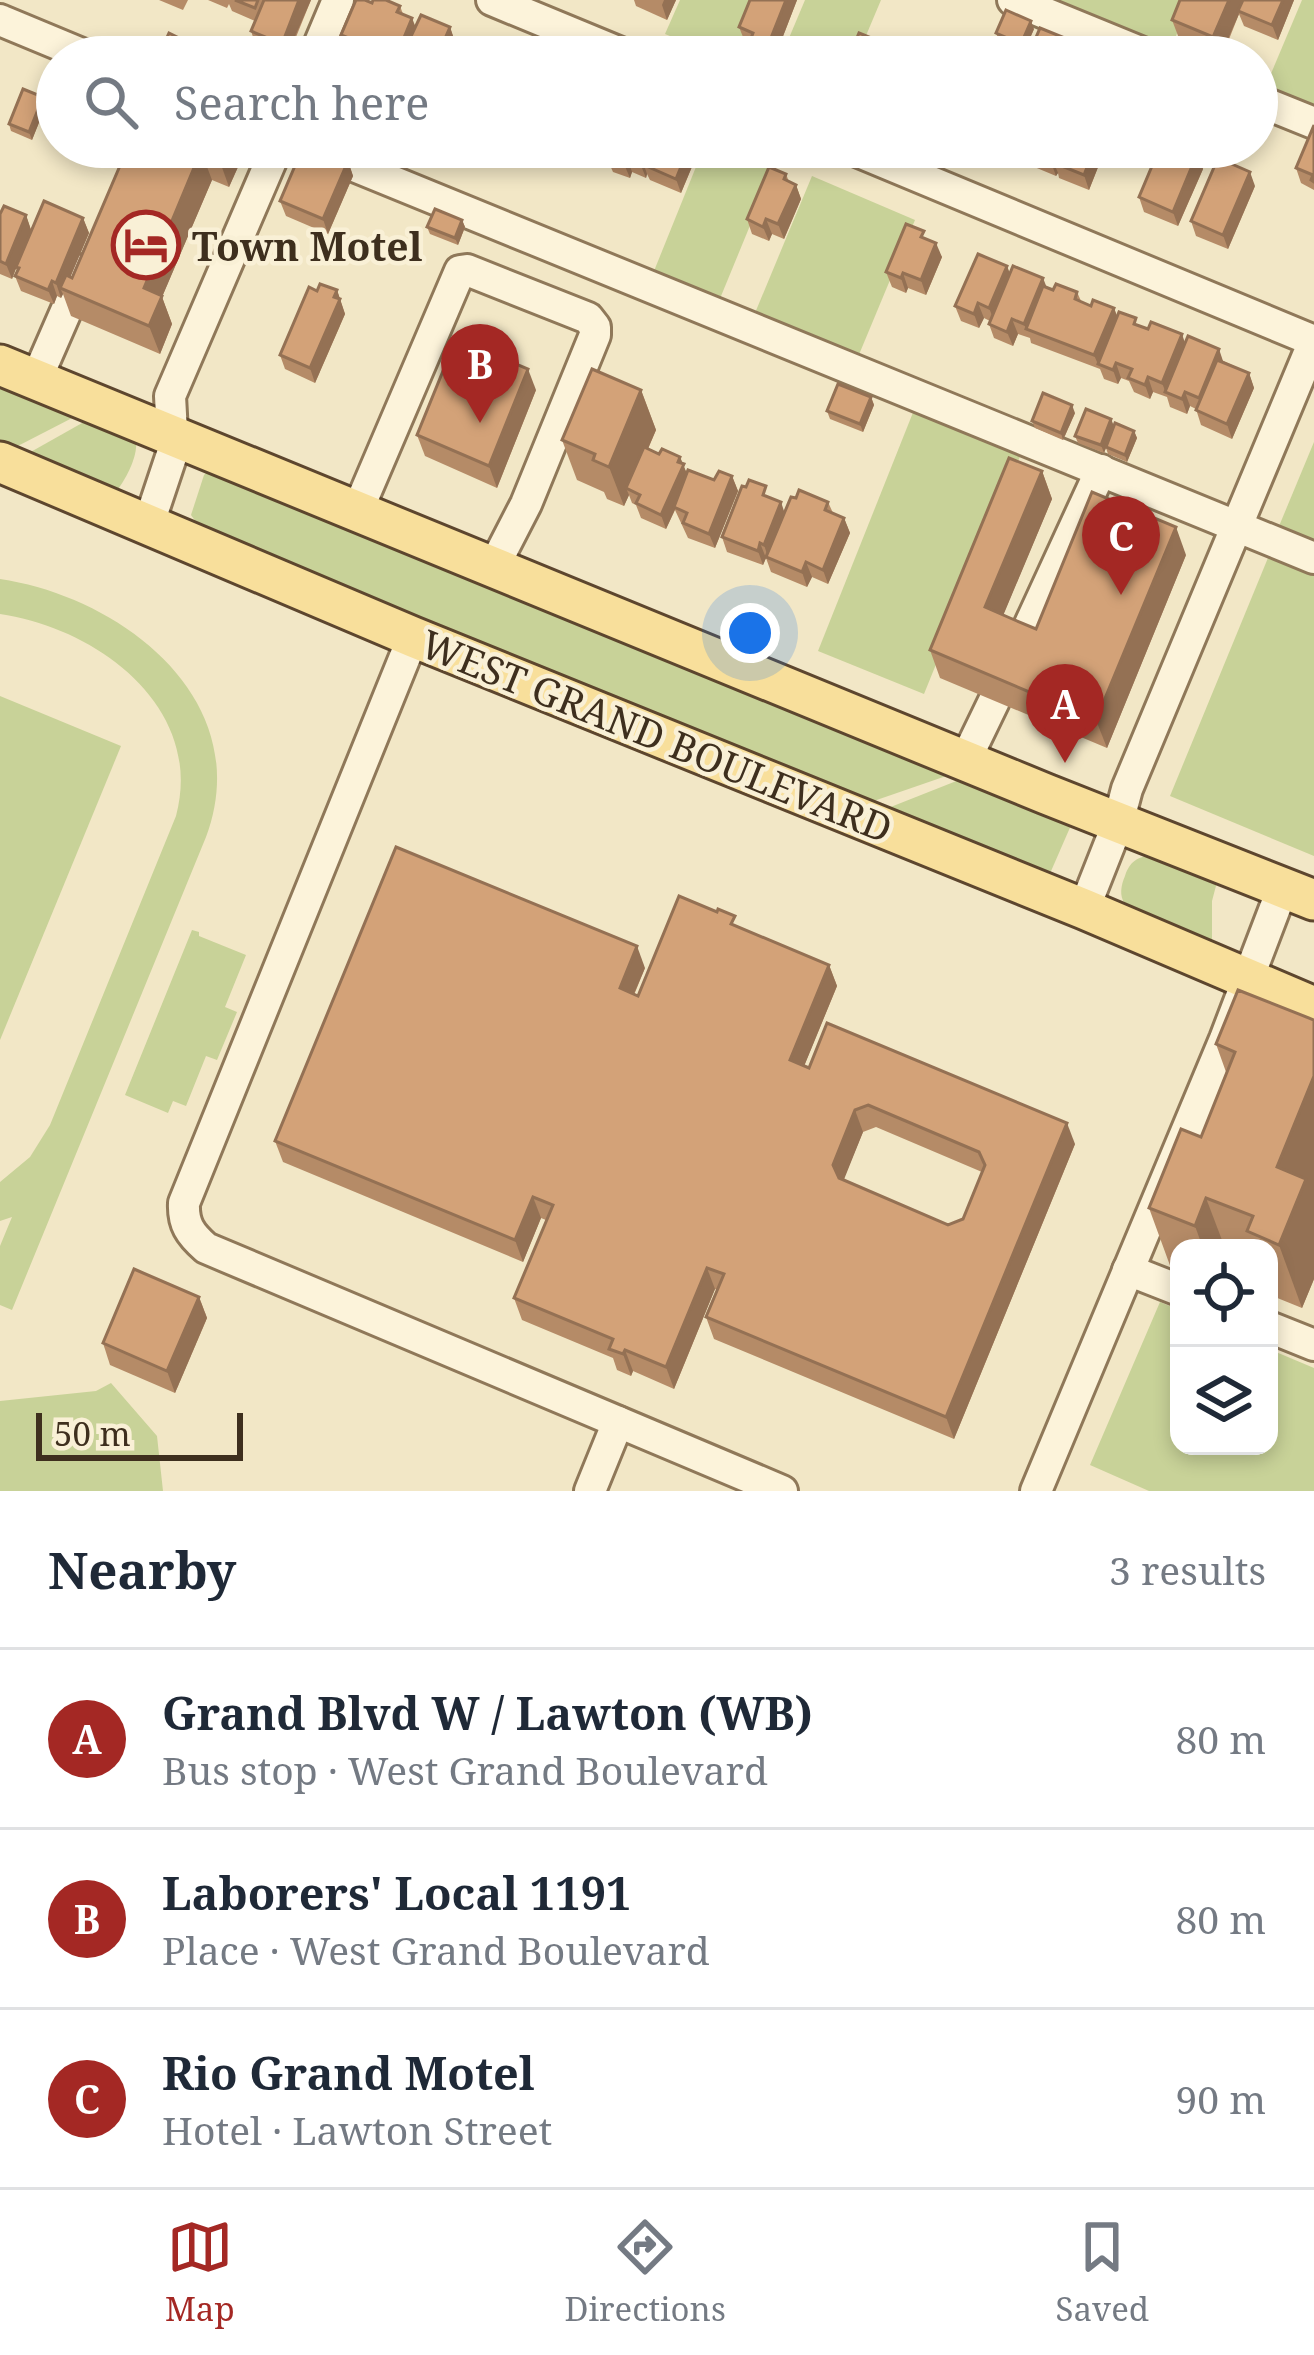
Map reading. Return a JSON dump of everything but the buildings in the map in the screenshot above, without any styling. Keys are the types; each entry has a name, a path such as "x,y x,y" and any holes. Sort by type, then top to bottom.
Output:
{"main road":[{"path":"18,373 1299,894"},
{"name":"WEST GRAND BOULEVARD","path":"0,462 1314,1007"}],"street":[{"path":"323,36 338,0"},
{"path":"492,0 579,36"},
{"path":"1013,0 1101,36"},
{"path":"0,20 38,36"},
{"path":"1278,108 1314,123"},
{"path":"149,523 173,451 170,396 268,168"},
{"path":"360,168 1314,558"},
{"path":"898,168 1314,340 1127,789 1084,909"},
{"path":"18,373 99,233"},
{"path":"357,512 460,271 588,318 595,335 526,504 493,568"},
{"path":"1020,646 1101,470"},
{"path":"413,637 216,1121 184,1203 183,1220 206,1247 782,1491"},
{"path":"964,761 994,701"},
{"path":"1047,1488 1128,1270 1247,980 1299,894"},
{"path":"1128,1270 1170,1286"},
{"path":"1278,1331 1314,1346"},
{"path":"590,1491 618,1422"}],"green space":[{"path":"680,0 759,0 744,36 665,34"},
{"path":"805,0 881,0 866,36 790,36"},
{"path":"1038,0 1190,0 1176,36 1125,36"},
{"path":"1302,0 1314,0 1314,109 1278,94 1278,57"},
{"path":"696,168 774,168 719,301 652,276"},
{"path":"812,176 915,220 858,357 755,313"},
{"path":"0,383 78,415 10,450 0,446"},
{"path":"914,410 1021,454 924,694 818,651"},
{"path":"91,418 136,441 130,468 115,493 20,458"},
{"path":"1314,442 1314,547 1277,531"},
{"path":"208,471 952,774 865,804 207,531 191,515"},
{"path":"1270,553 1314,571 1314,856 1170,796"},
{"path":"0,579 91,608 132,632 168,663 195,700 212,741 217,787 206,837 12,1310 0,1305 0,1246 12,1217 0,1221 0,1182 30,1157 50,1125 176,816 181,777 174,740 159,708 135,679 72,636 0,614"},
{"path":"0,696 121,746 0,1040"},
{"path":"964,778 1072,823 1048,878 878,812"},
{"path":"1153,855 1217,882 1212,945 1152,922 1125,904 1122,887 1129,867"},
{"path":"192,930 246,955 225,1007 237,1012 217,1060 206,1056 186,1106 173,1101 168,1113 125,1095"},
{"path":"1160,1302 1170,1306 1170,1455 1278,1455 1278,1353 1314,1368 1314,1491 1149,1491 1090,1465"},
{"path":"111,1383 157,1436 163,1491 0,1491 0,1401 96,1391"}],"place":[{"name":"Town Motel","path":"146,245"},
{"name":"Laborers' Local 1191","path":"480,423"},
{"name":"Rio Grand Motel","path":"1121,595"},
{"name":"Grand Blvd W / Lawton (WB)","path":"1065,763"}]}
